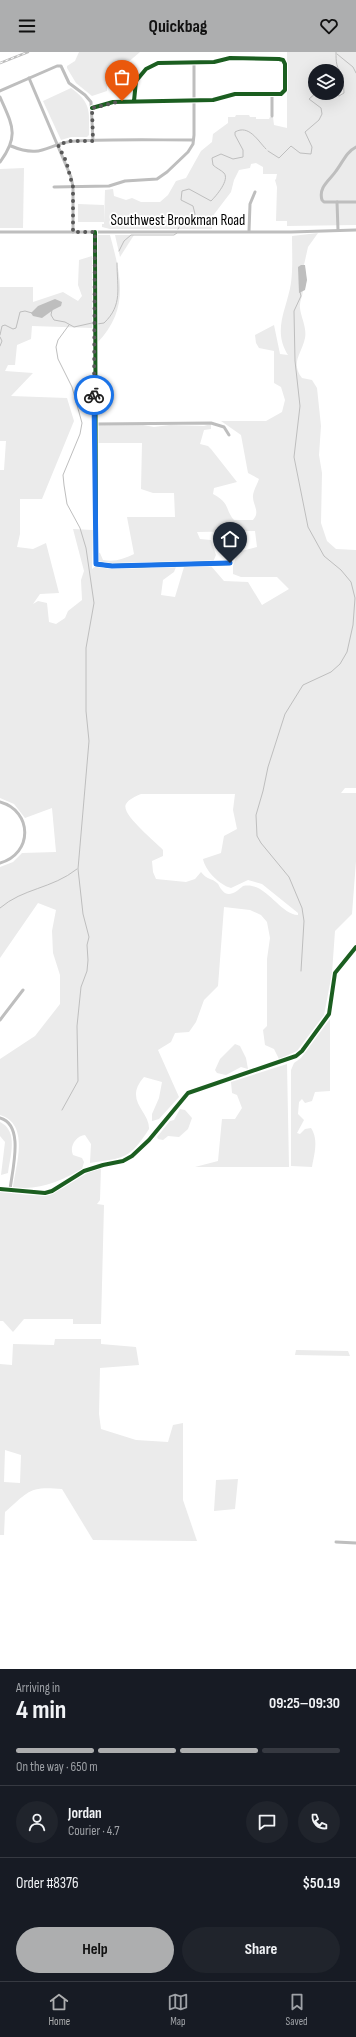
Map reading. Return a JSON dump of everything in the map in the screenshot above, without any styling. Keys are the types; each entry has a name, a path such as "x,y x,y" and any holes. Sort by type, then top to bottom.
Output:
{"street":[{"path":"92,108 113,102 219,99 235,94 283,93 285,90 285,64 283,60 230,58 218,61 164,62 152,65 141,74 136,81 134,101"},
{"path":"54,187 109,186 126,181 157,179 167,172 188,152 193,140 194,62"},
{"path":"0,91 61,66 69,83 88,98 92,108 93,141"},
{"path":"29,78 66,161 73,187 73,232"},
{"path":"272,94 272,116"},
{"path":"0,97 12,128 11,146 0,162"},
{"path":"11,146 25,151 35,152 44,151 70,141 193,140"},
{"path":"356,147 346,155 335,172 323,186 321,195 322,200 356,202"},
{"path":"249,231 250,204 255,192"},
{"path":"337,202 338,230"},
{"name":"Southwest Brookman Road","path":"0,232 291,232 356,230"},
{"path":"95,232 96,564 112,566 230,563"},
{"path":"95,424 211,423 224,427 229,435"},
{"path":"0,802 11,806 18,813 23,821 25,835 23,844 14,856 0,863"},
{"path":"0,1189 45,1193 52,1191 84,1171 128,1159 149,1140 188,1093 296,1056 302,1051 329,1014 335,973 356,947"},
{"path":"0,1020 23,990"},
{"path":"0,1118 12,1125 15,1135 10,1190"},
{"path":"336,1542 356,1542"}],"shaded area":[{"path":"79,52 140,52 113,75 112,83 107,84 107,91 92,96 76,83 67,68 67,66 75,61"},
{"path":"287,52 356,52 356,225 287,226 287,221 276,221 277,187 275,180 277,174 263,174 263,167 256,163 251,164 250,168 239,170 234,180 231,192 212,217 212,229 110,229 102,227 102,224 104,224 105,190 113,189 114,196 126,200 132,198 141,202 160,202 168,195 176,181 186,178 201,151 212,142 213,134 228,123 228,117 235,117 236,115 249,115 250,117 256,117 256,119 269,119 270,117 273,117 274,125 287,128"},
{"path":"71,88 83,98 88,108 89,135 87,137 71,137 61,140 43,101"},
{"path":"24,168 23,228 0,228 0,169"},
{"path":"78,204 104,205 104,222 78,222"},
{"path":"318,233 308,247 304,265 301,265 303,292 300,306 305,326 305,338 298,358 297,368 302,378 312,380 317,388 321,426 319,455 322,473 321,523 327,541 336,549 356,550 356,788 345,788 341,793 356,793 356,861 352,914 335,931 332,973 324,1015 297,1051 279,1059 274,1049 265,1045 263,1030 267,1026 267,959 270,938 267,922 261,915 250,910 224,907 218,986 204,1000 196,1022 189,1032 175,1033 171,1042 158,1050 179,1097 159,1119 152,1121 152,1114 159,1098 162,1082 144,1077 138,1085 136,1093 139,1105 146,1117 149,1129 131,1152 119,1158 90,1163 91,1144 85,1135 76,1139 72,1148 73,1155 82,1158 84,1162 82,1169 49,1184 32,1188 13,1187 19,1146 18,1136 15,1127 9,1120 0,1115 0,1059 35,1036 60,1004 60,975 53,953 52,931 56,910 38,903 0,958 0,867 13,862 22,853 56,852 52,808 25,818 14,804 0,798 0,470 4,470 6,441 0,441 0,287 33,287 33,302 63,292 78,301 82,296 78,285 79,260 92,256 93,328 32,326 31,339 17,345 15,365 8,365 5,371 33,373 11,396 67,398 74,421 42,499 20,499 20,534 17,547 33,549 46,543 59,593 40,594 33,604 38,601 47,603 49,622 56,624 65,618 68,611 82,600 81,580 84,571 73,529 93,530 92,569 97,565 176,567 174,572 163,580 161,595 175,597 184,567 211,566 224,581 248,582 262,605 289,589 277,577 241,577 233,574 233,566 238,552 257,547 255,531 197,532 200,539 211,540 216,555 213,562 113,565 98,563 97,552 100,553 103,560 108,561 119,560 134,554 127,517 175,517 174,493 153,493 141,489 142,443 97,443 97,425 143,425 154,427 170,425 204,426 211,424 211,429 204,430 200,444 208,446 211,449 237,482 214,488 213,494 225,503 234,520 253,520 256,511 253,495 259,479 248,473 241,435 221,421 266,421 282,412 285,400 281,387 274,383 274,351 259,348 256,343 255,335 274,325 280,354 288,355 283,346 281,328 291,283 292,236","holes":["141,794 235,794 233,810 237,829 224,836 221,853 203,859 206,867 216,879 231,888 248,880 262,884 298,913 298,915 285,909 259,888 243,886 232,894 226,894 218,883 201,872 195,879 186,882 156,879 153,872 152,861 163,856 163,850 133,821 126,809 126,804"]},
{"path":"96,235 110,235 117,264 120,292 119,305 114,318 97,343 95,301"},
{"path":"115,235 134,235 120,257"},
{"path":"305,265 307,280 305,290 299,293 298,267"},
{"path":"55,299 62,302 61,306 42,318 33,316 31,313 38,306"},
{"path":"330,1019 330,1091 315,1092 312,1101 305,1103 302,1099 299,1102 298,1114 304,1120 297,1133 300,1134 305,1129 311,1128 315,1137 312,1167 291,1166 291,1070 294,1063 301,1058"},
{"path":"235,1044 240,1046 246,1058 248,1069 241,1067 226,1075 217,1073 215,1070 220,1059"},
{"path":"287,1064 289,1167 195,1167 218,1161 222,1119 235,1119 242,1108 237,1095 232,1093 231,1082"},
{"path":"180,1109 185,1110 192,1118 188,1129 179,1137 168,1136 163,1140 158,1139 157,1137 170,1121 174,1120"},
{"path":"0,1122 6,1126 10,1132 12,1145 8,1173 1,1175 5,1142 0,1136"},
{"path":"101,1167 100,1200 97,1204 104,1205 101,1324 73,1324 73,1319 24,1319 13,1332 3,1321 0,1321 0,1192 32,1195 51,1193"},
{"path":"55,1339 101,1339 101,1344 136,1347 139,1365 100,1368 99,1414 101,1429 136,1440 168,1442 173,1425 183,1423 183,1500 197,1541 93,1540 62,1489 51,1488 36,1489 19,1499 5,1512 4,1535 0,1535 0,1364 12,1365 13,1344 54,1345","holes":["5,1450 21,1455 20,1483 4,1482"]},
{"path":"296,1350 348,1351 350,1356 295,1355"},
{"path":"238,1479 235,1509 214,1511 216,1480"}],"waterway":[{"path":"336,52 337,64"},
{"path":"337,54 353,67 356,73"},
{"path":"268,151 279,158 291,146 300,153 311,154 312,147 305,132 319,120 322,114 321,108 310,100"},
{"path":"178,229 179,226 192,219 195,214 193,206 181,200 182,191 189,189 211,201 222,188 225,180 224,173 213,165 212,158 221,154 233,159 243,157 243,150 235,135 235,132 245,130 253,134 266,149"},
{"path":"119,251 124,241 131,235 174,235 177,233"},
{"path":"97,324 104,323 114,310 118,296 117,263"},
{"path":"300,292 301,296 294,311 295,361 300,406 294,457 308,527 324,556 341,570 351,582 355,598 353,625 347,652 340,664 331,672 303,685 285,714 268,767 256,815 257,836 289,877 302,908 304,921 301,971"},
{"path":"52,310 51,315 54,320 65,322 74,327 92,323"},
{"path":"0,335 2,326 5,325 13,329 16,328 20,312 25,311 32,313"},
{"path":"62,1110 78,1081 77,1026 81,987 87,971 88,960 87,945 89,937 83,914 78,869 89,741 86,711 86,648 94,603 86,548 80,528 67,504 63,475 80,434 82,423 72,387 58,359 56,347 58,340 69,325"},
{"path":"0,337 2,341 0,346"},
{"path":"0,908 18,896 58,881 77,869"}],"railway":[{"path":"0,63 28,52"}],"cycle path":[{"path":"92,108 113,102 213,100 235,94 281,94 285,90 285,64 283,60 279,59 230,58 214,62 158,63 146,69 136,81 134,101"},
{"path":"95,232 96,564 112,566 230,563"},
{"path":"0,1189 45,1193 52,1191 84,1171 123,1161 132,1156 149,1140 188,1093 296,1056 302,1051 329,1014 335,973 356,947"}],"way so far":[{"path":"94,395 95,232 73,232 73,187 66,161 58,145 70,141 93,141 92,108 122,101"}],"route":[{"path":"94,395 96,564 112,566 230,563"}]}
